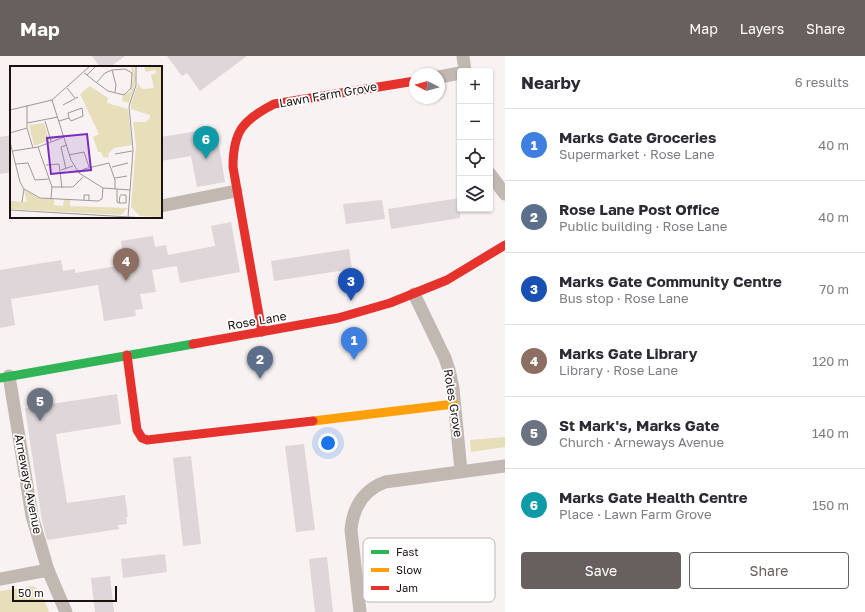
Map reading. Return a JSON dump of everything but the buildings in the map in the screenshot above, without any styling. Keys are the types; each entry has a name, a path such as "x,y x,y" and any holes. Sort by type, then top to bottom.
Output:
{"street":[{"path":"463,56 465,68"},
{"path":"445,76 457,74"},
{"name":"Lawn Farm Grove","path":"262,332 233,168 234,145 243,126 257,113 274,104 409,82"},
{"path":"492,176 505,194"},
{"path":"162,206 236,191"},
{"name":"Rose Lane","path":"5,377 338,318 414,294 447,280 505,245"},
{"name":"Roles Grove","path":"414,294 445,358 453,388 461,471"},
{"path":"127,355 137,430 142,438 148,440 454,404"},
{"name":"Arneways Avenue","path":"5,377 32,516 48,570 66,612"},
{"path":"360,612 351,530 352,519 356,508 369,490 385,482 505,466"},
{"path":"0,579 48,570"}],"shaded area":[{"path":"505,437 505,447 471,452 470,440"},
{"path":"33,586 41,591 49,612 0,612 0,591"}],"traffic: fast":[{"path":"0,378 193,344"}],"traffic: slow":[{"path":"313,421 454,404"}],"traffic: jam":[{"path":"262,332 233,167 235,144 242,128 247,121 274,104 409,82"},
{"path":"193,344 338,318 390,303 447,280 505,245"},
{"path":"127,355 137,430 142,438 147,440 313,421"}],"place":[{"name":"Marks Gate Health Centre","path":"206,159"},
{"name":"Marks Gate Library","path":"126,281"},
{"name":"Marks Gate Community Centre","path":"351,301"},
{"name":"Marks Gate Groceries","path":"354,360"},
{"name":"Rose Lane Post Office","path":"260,379"},
{"name":"St Mark's, Marks Gate","path":"40,421"}]}
